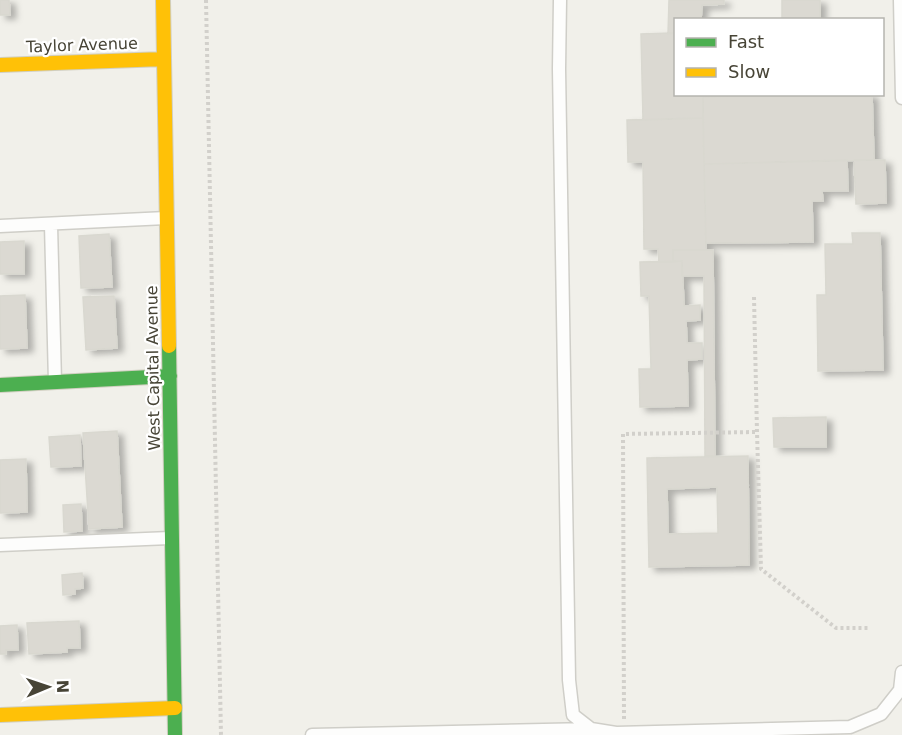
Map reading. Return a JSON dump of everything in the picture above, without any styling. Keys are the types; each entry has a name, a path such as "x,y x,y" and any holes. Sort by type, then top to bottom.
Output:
{"main road":[{"name":"West Capital Avenue","path":"163,0 175,735"},
{"name":"Taylor Avenue","path":"0,65 164,59"},
{"path":"0,385 170,376"},
{"path":"0,715 53,718 175,708"}],"lane":[{"path":"560,0 559,81 569,680 573,715 591,729"},
{"path":"900,0 902,98"},
{"path":"0,226 167,218"},
{"path":"51,225 55,383"},
{"path":"0,545 172,538"},
{"path":"312,735 591,729 624,733 850,727 881,714 900,690 902,672"}],"path":[{"path":"206,0 221,735"},
{"path":"754,297 761,569 836,628 868,628"},
{"path":"624,733 623,434 757,432"}],"building":[{"path":"0,0 9,0 10,15 0,15"},
{"path":"669,0 724,0 724,4 702,5 701,18 674,18 674,33 668,34"},
{"path":"782,0 820,0 820,18 782,18"},
{"path":"674,33 674,96 703,96 703,118 643,120 641,34"},
{"path":"872,96 874,160 704,164 703,97"},
{"path":"703,118 706,250 673,250 673,262 659,262 658,249 644,249 643,162 628,162 627,120"},
{"path":"847,160 848,191 822,191 823,201 812,201 813,242 706,243 704,164"},
{"path":"854,160 885,160 886,203 856,204"},
{"path":"852,233 880,233 883,370 818,371 817,295 826,295 825,244 853,244"},
{"path":"109,234 112,287 81,288 79,236"},
{"path":"24,241 24,274 0,274 0,242"},
{"path":"673,250 713,250 715,456 705,456 704,276 682,276 682,261 673,262"},
{"path":"682,261 684,306 700,305 700,320 686,321 687,343 702,343 702,359 687,360 688,406 640,407 639,369 651,369 649,296 641,296 640,262"},
{"path":"25,295 27,348 0,349 0,296"},
{"path":"114,296 117,348 86,350 83,297"},
{"path":"826,417 826,447 774,447 773,418"},
{"path":"117,431 122,527 89,529 83,433"},
{"path":"80,435 81,466 51,467 49,437"},
{"path":"748,456 749,565 649,567 647,458","holes":["717,487 718,533 668,534 667,489"]},
{"path":"26,459 27,512 0,513 0,460"},
{"path":"81,504 82,531 64,532 63,505"},
{"path":"82,573 83,588 75,589 75,594 63,595 62,575"},
{"path":"79,621 80,648 67,648 67,652 29,654 27,623"},
{"path":"17,625 18,650 6,650 6,654 0,654 0,626"}],"traffic: fast":[{"path":"169,346 175,735"},
{"path":"0,385 170,376"}],"traffic: slow":[{"path":"163,0 169,346"},
{"path":"0,65 164,59"},
{"path":"0,715 175,708"}]}
